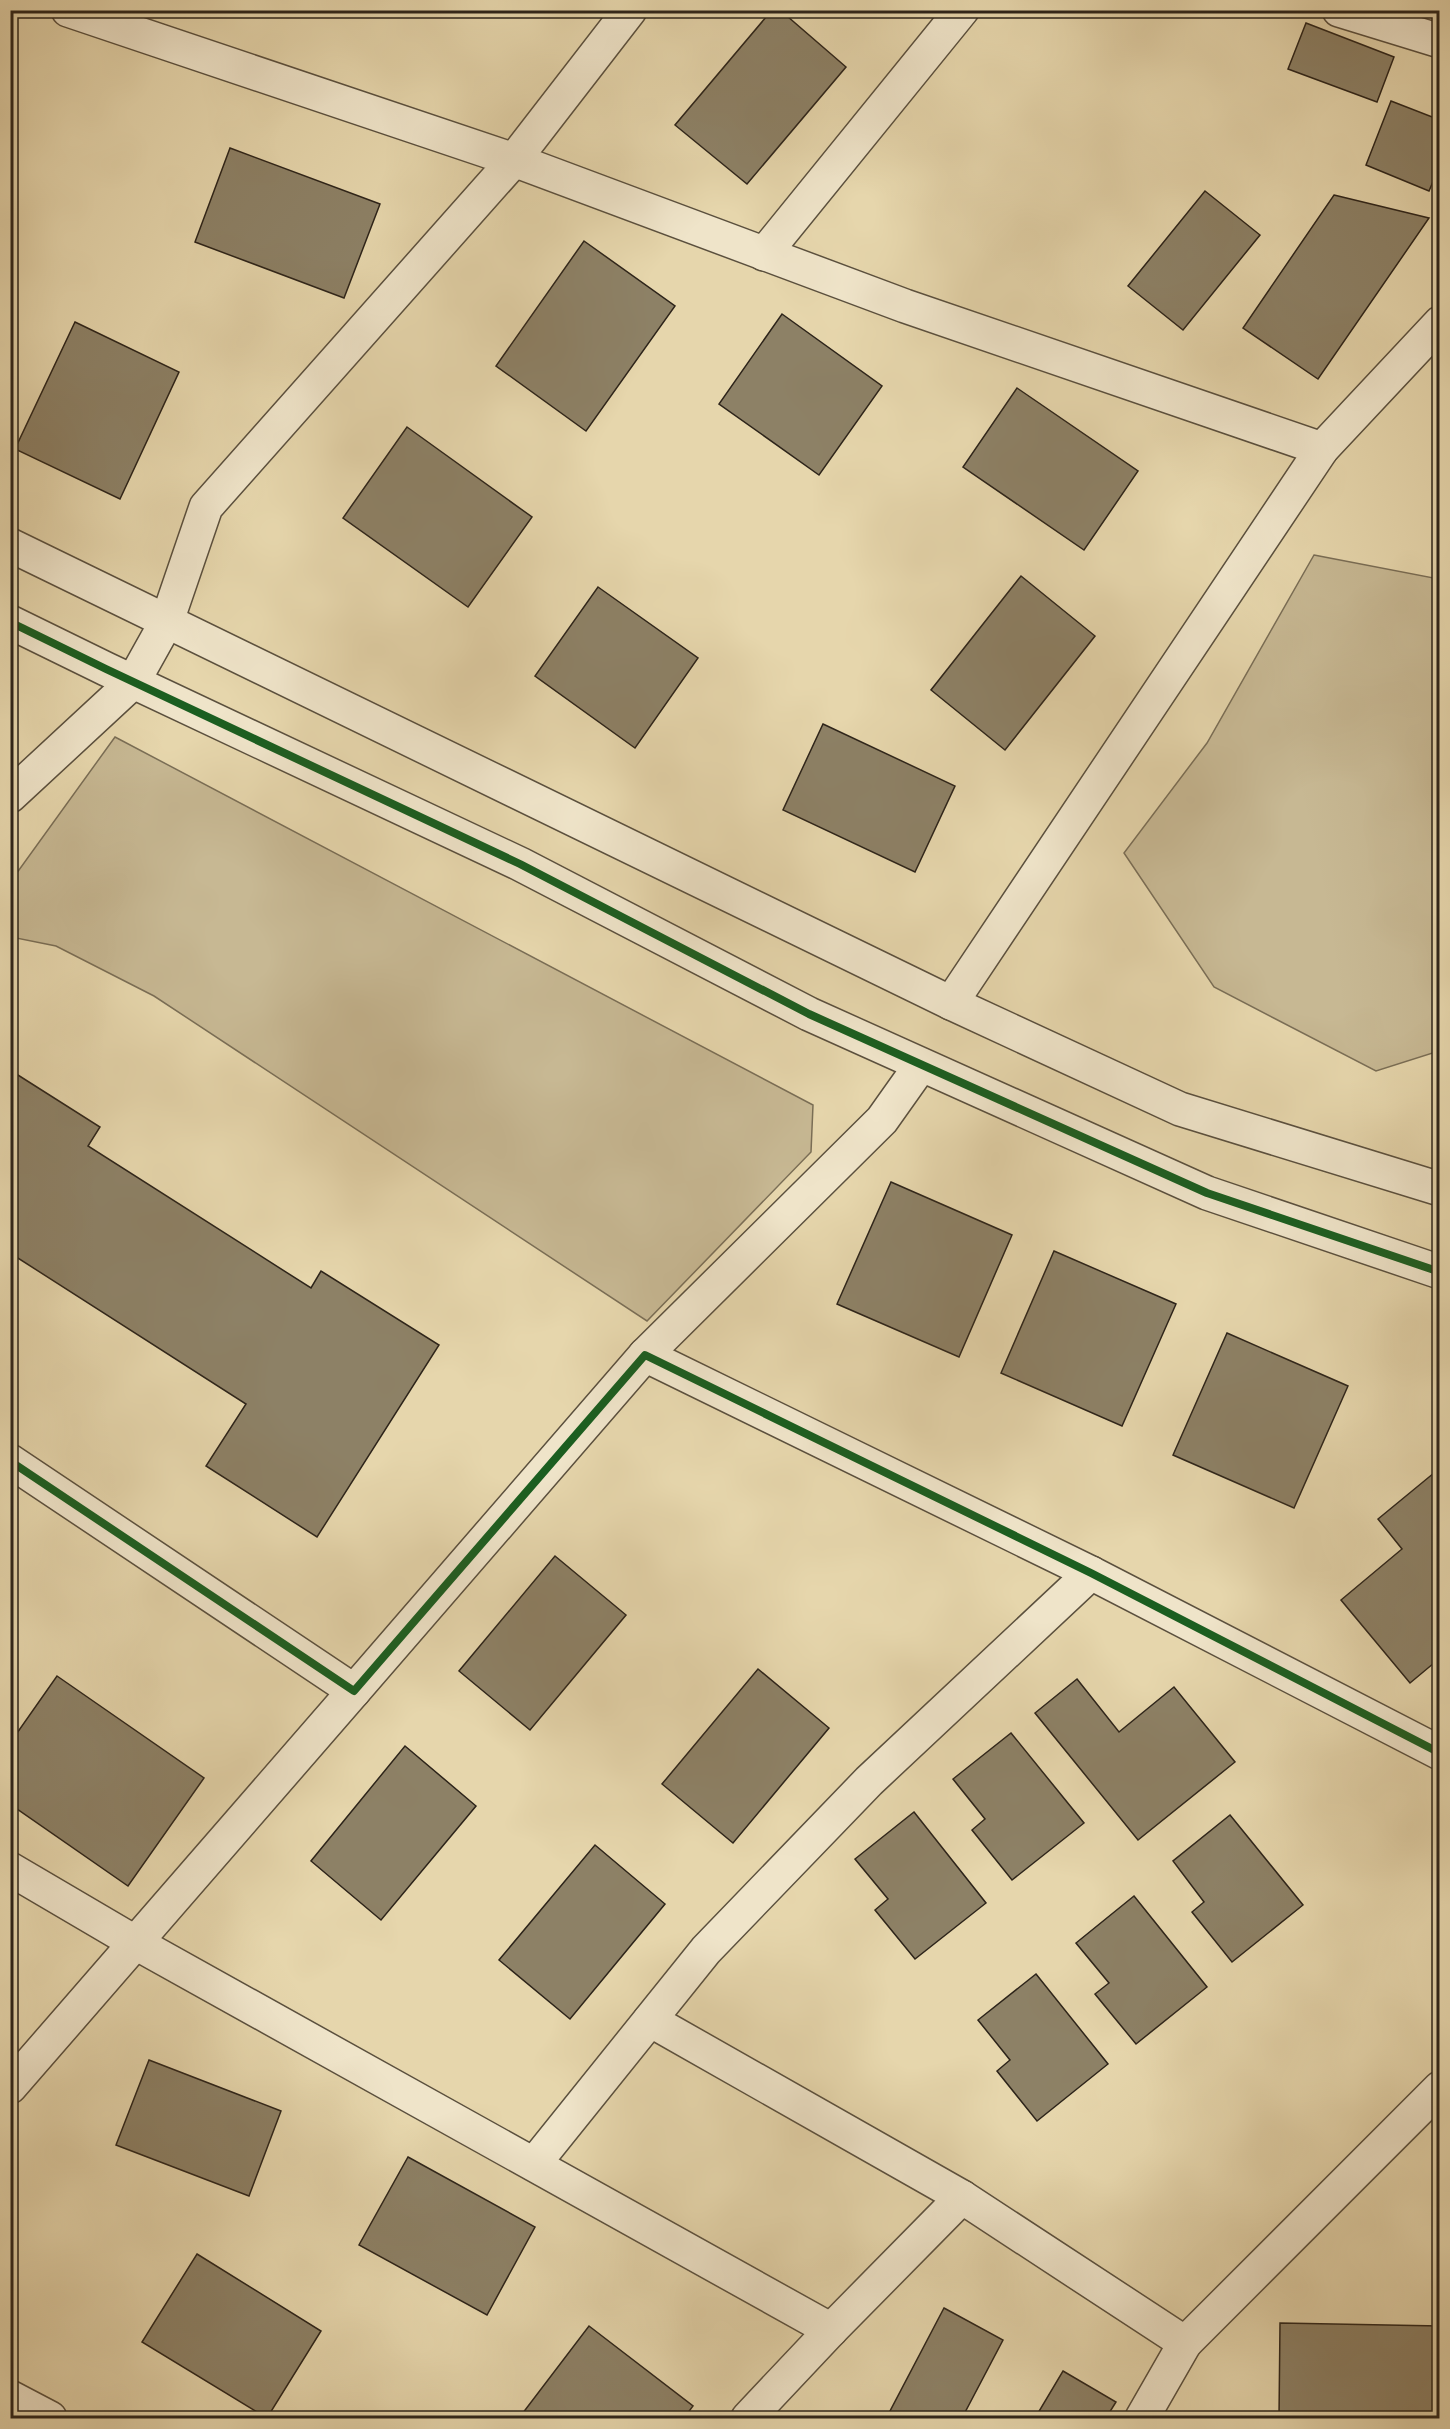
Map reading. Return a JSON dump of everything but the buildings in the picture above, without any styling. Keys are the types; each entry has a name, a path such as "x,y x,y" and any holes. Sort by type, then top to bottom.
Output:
{"street":[{"path":"68,10 514,160 904,306 1322,449"},
{"path":"10,796 133,682 167,621 206,507 514,160 630,10"},
{"path":"764,254 962,10"},
{"path":"1339,10 1440,41"},
{"path":"951,1003 1322,449 1440,323"},
{"path":"10,545 951,1003 1180,1108 1440,1189"},
{"path":"10,622 520,864 809,1014 921,1065 1206,1193 1440,1272"},
{"path":"10,2086 645,1354 882,1120 921,1065"},
{"path":"645,1354 1091,1573 1440,1753"},
{"path":"10,1461 354,1691"},
{"path":"534,2164 706,1950 869,1781 1091,1573"},
{"path":"10,1869 136,1942 831,2330"},
{"path":"650,2020 962,2197 1185,2343"},
{"path":"1142,2418 1185,2343 1440,2088"},
{"path":"748,2418 962,2197"},
{"path":"10,2397 50,2418"}],"shaded area":[{"path":"1314,555 1439,579 1439,1051 1376,1071 1214,987 1124,853 1207,743"},
{"path":"115,737 813,1105 811,1152 647,1321 154,996 56,946 11,937 11,881"}],"cycle path":[{"path":"10,622 520,864 809,1014 1207,1193 1440,1272"},
{"path":"10,1461 354,1691 645,1355 1091,1573 1440,1753"}]}
